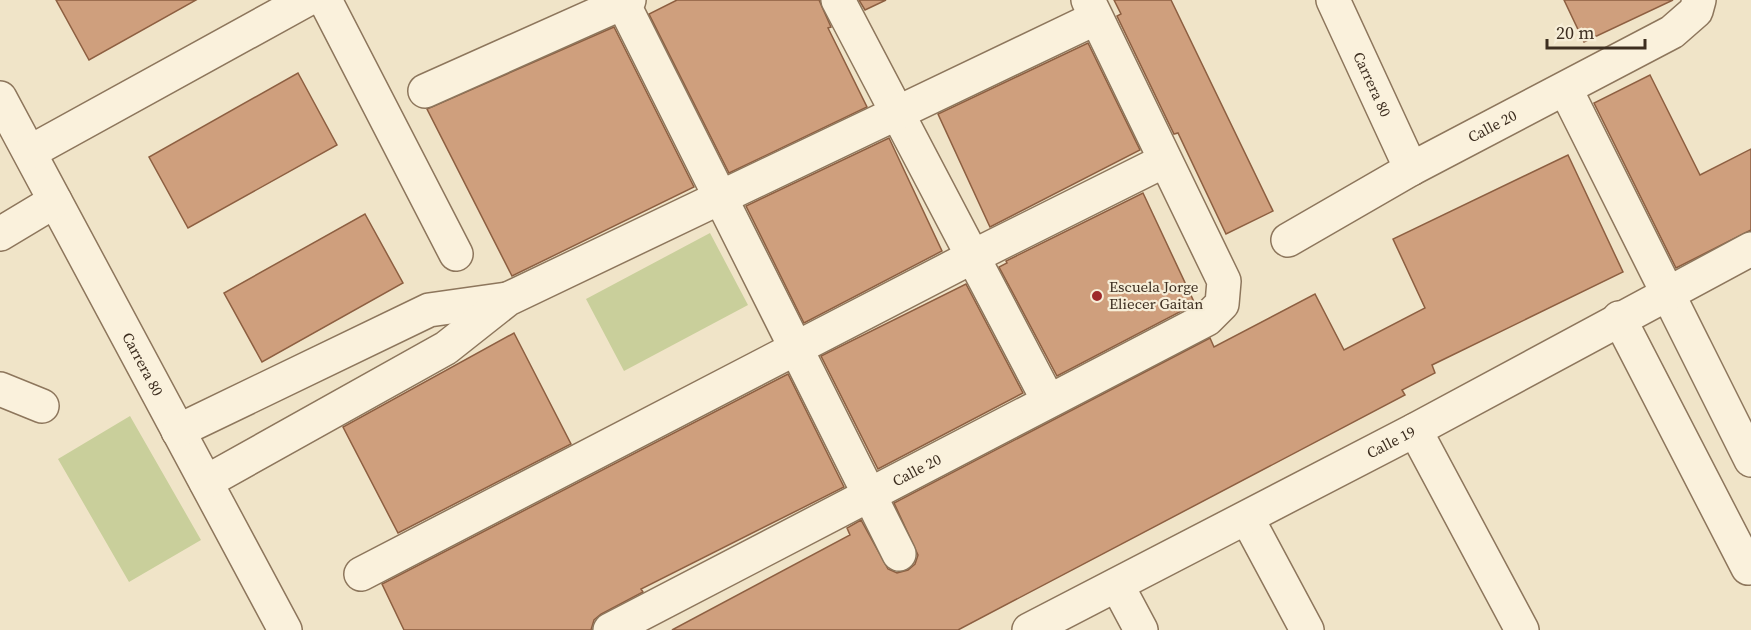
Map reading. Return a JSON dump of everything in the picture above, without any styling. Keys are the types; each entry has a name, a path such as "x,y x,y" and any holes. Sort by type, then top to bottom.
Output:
{"street":[{"path":"30,152 306,0"},
{"path":"325,0 456,254"},
{"path":"838,0 1048,400"},
{"name":"Carrera 80","path":"1333,0 1411,170"},
{"path":"425,91 626,1 720,197 899,554"},
{"name":"Calle 20","path":"1288,240 1411,170 1672,32 1697,6"},
{"path":"206,483 446,348 508,298 897,113 1092,9 1164,161 972,256 361,574"},
{"path":"1566,90 1667,292 1741,417 1751,460"},
{"name":"Carrera 80","path":"0,98 285,630"},
{"name":"Calle 20","path":"610,630 1206,319 1222,304 1224,281 1164,161"},
{"path":"0,234 55,201"},
{"name":"Calle 19","path":"1029,630 1415,430 1667,292 1751,249"},
{"path":"178,430 429,310 508,298"},
{"path":"1619,318 1748,568"},
{"path":"0,389 42,406"},
{"path":"1415,430 1522,630"},
{"path":"1248,518 1307,630"},
{"path":"1117,585 1141,630"}],"green space":[{"path":"710,233 748,305 624,371 586,299"},
{"path":"130,416 201,540 129,582 58,459"}],"building":[{"path":"56,0 196,0 89,60"},
{"path":"677,0 819,0 831,27 828,28 867,107 729,173 649,14"},
{"path":"859,0 886,0 865,10"},
{"path":"1114,0 1171,0 1273,211 1226,234 1178,133 1174,134 1117,16 1121,14"},
{"path":"1564,0 1673,0 1584,42"},
{"path":"614,27 694,187 512,276 427,109"},
{"path":"1088,43 1140,150 990,227 938,114"},
{"path":"298,73 337,145 188,228 149,157"},
{"path":"1650,75 1700,175 1751,149 1751,230 1676,268 1594,103"},
{"path":"889,138 942,251 804,323 746,206"},
{"path":"1568,155 1623,272 1432,365 1435,373 1402,390 1405,395 958,630 672,630 850,535 847,528 861,520 888,569 897,573 908,570 915,564 918,555 894,503 1210,338 1214,347 1315,294 1344,350 1425,308 1393,239"},
{"path":"1143,193 1195,304 1057,376 999,267 1007,263 1006,261"},
{"path":"365,214 403,283 262,362 224,293"},
{"path":"966,284 1023,393 878,469 821,356"},
{"path":"514,333 571,444 398,533 343,427"},
{"path":"788,374 844,487 641,589 643,592 601,614 594,620 591,630 404,630 382,584"}],"place":[{"name":"Escuela Jorge Eliecer Gaitan","path":"1097,296"}]}
